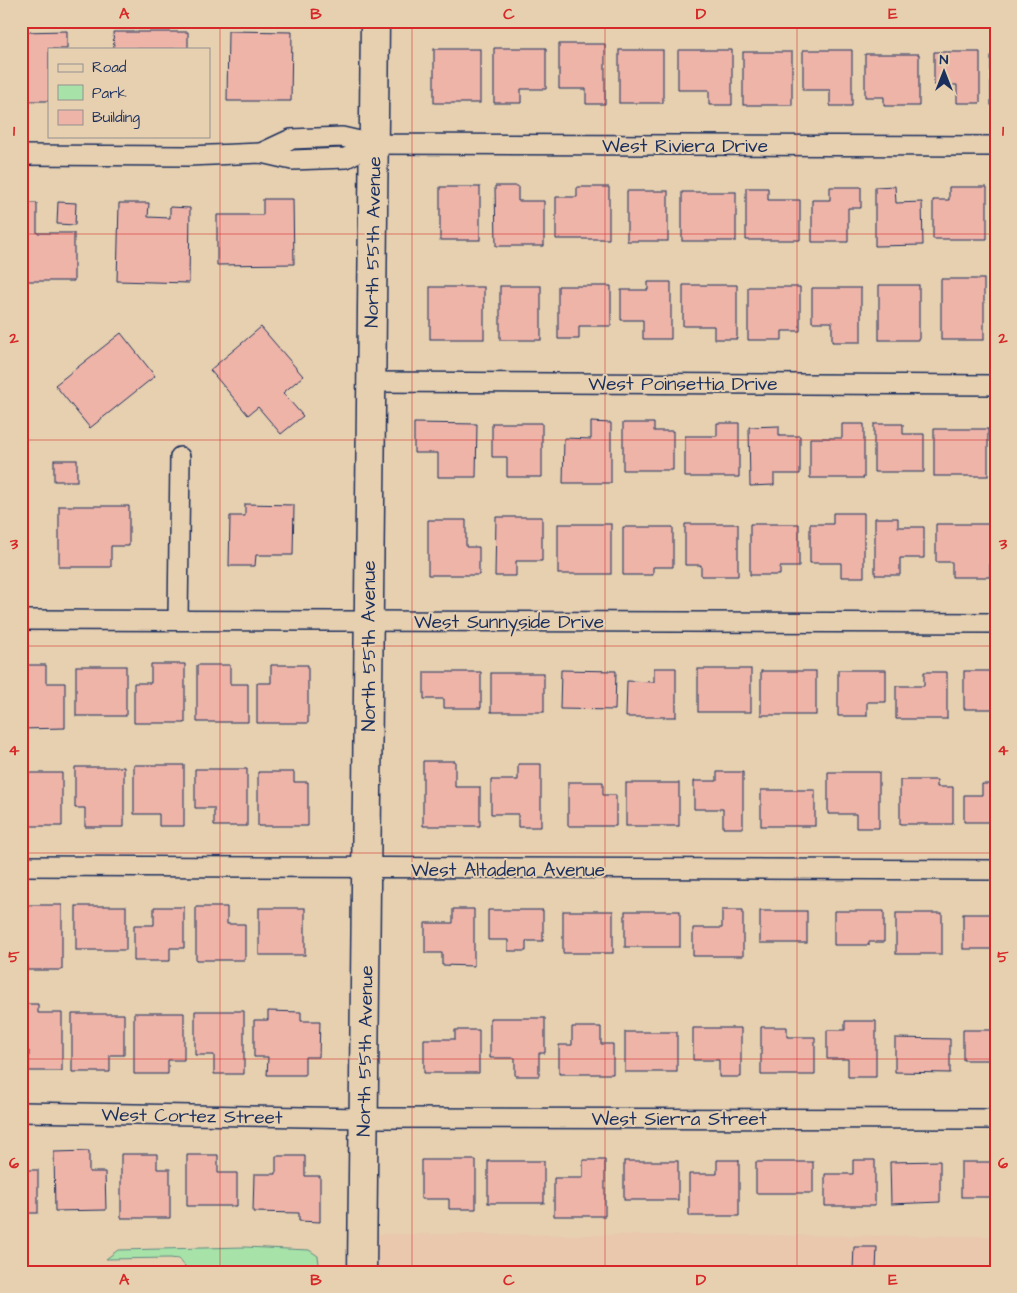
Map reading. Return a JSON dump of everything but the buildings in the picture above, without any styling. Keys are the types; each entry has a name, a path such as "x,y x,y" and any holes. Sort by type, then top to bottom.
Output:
{"street":[{"name":"North 55th Avenue","path":"362,1272 369,382 375,21"},
{"name":"West Riviera Drive","path":"21,156 188,156 261,153 292,160 346,158 373,144 996,146"},
{"name":"West Poinsettia Drive","path":"369,382 996,385"},
{"path":"178,620 180,457"},
{"name":"West Sunnyside Drive","path":"21,620 996,623"},
{"name":"West Altadena Avenue","path":"21,866 996,870"},
{"name":"West Cortez Street","path":"21,1112 363,1118"},
{"name":"West Sierra Street","path":"363,1118 996,1119"}],"shaded area":[{"path":"371,1234 996,1236 996,1272 372,1272"}],"green space":[{"path":"245,1247 309,1250 318,1256 320,1272 190,1272 179,1259 106,1259 118,1250"}]}
